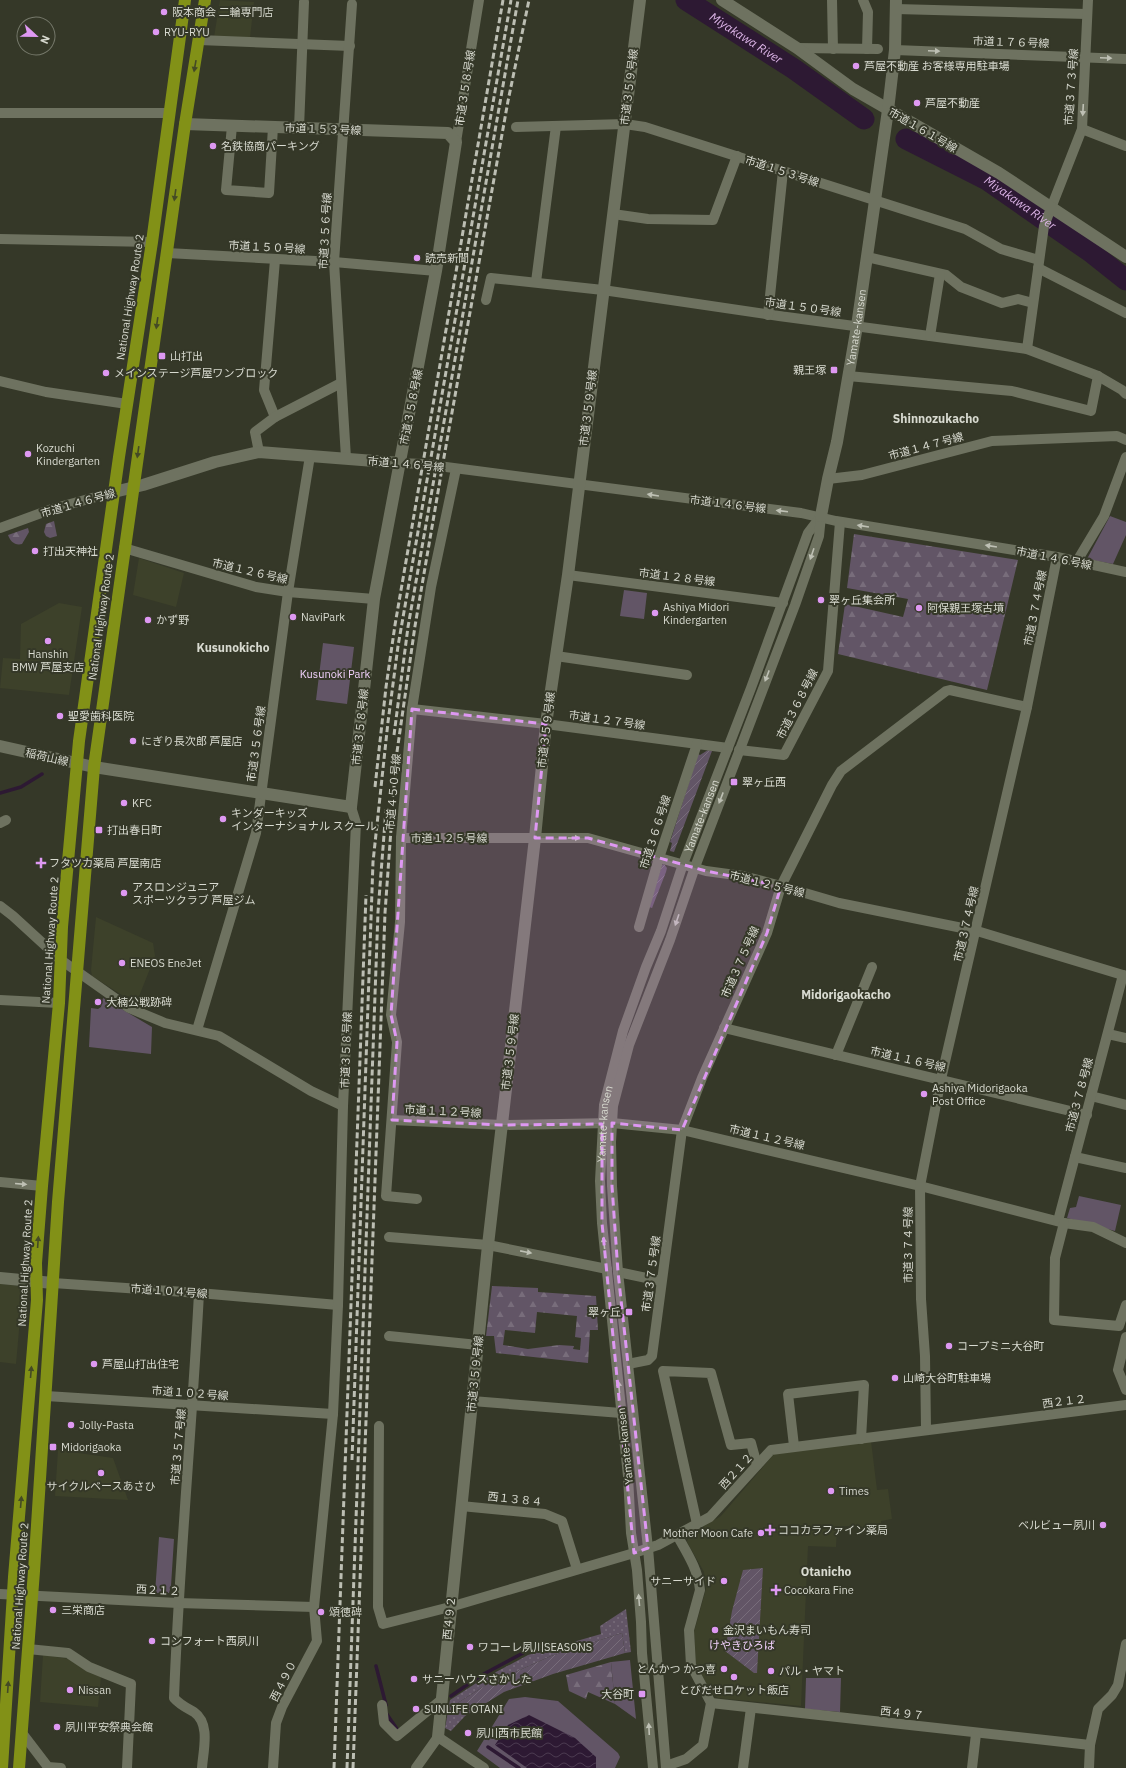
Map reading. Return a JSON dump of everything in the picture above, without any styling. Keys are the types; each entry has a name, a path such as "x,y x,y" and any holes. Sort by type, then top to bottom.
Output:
{"highway":[{"name":"National Highway Route 2","path":"2,1768 38,1282 36,1263 59,1004 62,927 77,763 114,492 152,242 186,0"},
{"name":"National Highway Route 2","path":"19,1768 46,1396 58,1202 94,768 132,487 185,124 200,40 205,0"}],"street":[{"name":"市道３５８号線","path":"333,1414 338,1305 343,1106 356,823 352,806 374,599 436,271 479,0"},
{"name":"市道３５９号線","path":"465,1461 488,1245 535,838 546,724 568,575 640,0"},
{"name":"市道１６１号線","path":"724,0 797,48 887,115 999,173 1047,217 1126,257"},
{"path":"832,0 833,49"},
{"path":"863,0 868,12 867,49"},
{"name":"市道３７３号線","path":"1027,349 1047,217 1082,129 1088,0"},
{"path":"299,128 304,2"},
{"name":"市道３５６号線","path":"346,458 334,262 352,4"},
{"path":"887,115 895,50 896,4 1087,14"},
{"path":"200,40 350,46"},
{"path":"797,48 878,49"},
{"name":"市道１７６号線","path":"895,50 1126,59"},
{"path":"0,113 170,113"},
{"name":"Yamate-kansen","path":"653,1768 600,1181 607,1124 629,1046 670,940 695,868 819,536 821,516 837,442 857,326 887,115"},
{"name":"市道１５３号線","path":"185,124 448,133 456,142"},
{"name":"市道１５３号線","path":"516,127 625,124 645,128 737,156 875,202 965,229 1001,249 1039,264 1126,313"},
{"path":"232,126 226,190 269,193 274,127"},
{"path":"536,282 556,126"},
{"path":"1082,129 1126,146"},
{"path":"613,214 648,219 712,220 737,156"},
{"path":"768,314 782,171"},
{"path":"0,239 152,242"},
{"name":"市道１５０号線","path":"167,253 334,262 436,271"},
{"path":"867,257 946,276 961,287 1002,303 1018,299 1033,303"},
{"path":"275,417 264,390 276,260"},
{"path":"930,336 940,274"},
{"name":"市道１５０号線","path":"486,300 491,278 536,282 1027,349 1098,376 1122,390 1126,394"},
{"path":"848,376 1012,391 1091,411 1098,376"},
{"path":"0,381 46,392 127,404"},
{"path":"259,452 255,432 275,417 341,383"},
{"name":"市道１４７号線","path":"828,479 862,475 992,441 1118,436 1126,440"},
{"name":"市道１４６号線","path":"0,528 52,509 215,462 259,452 456,468 579,483 680,499 821,516 840,522 1057,557 1126,572"},
{"name":"市道３５６号線","path":"198,1030 256,834 288,592 310,456"},
{"path":"1077,562 1104,516 1126,456"},
{"name":"市道４５０号線","path":"417,1199 386,1196 397,1042 391,1015 400,922 401,838 412,709 431,587 456,468"},
{"name":"Yamate-kansen","path":"666,1767 648,1548 618,1272 607,1124 604,1105 623,1031 643,974 661,931 683,864 783,603 808,532 821,516"},
{"name":"市道３６８号線","path":"739,750 784,755 828,671 840,522"},
{"name":"市道１２６号線","path":"124,548 256,587 288,592 374,599"},
{"name":"市道３７４号線","path":"926,1429 921,1299 920,1186 942,1079 1027,707 1057,557"},
{"name":"市道１２８号線","path":"568,575 783,603"},
{"path":"556,656 687,675"},
{"name":"市道３７５号線","path":"628,1364 648,1360 652,1356 682,1130 702,1078 767,933 781,886 832,785 841,771 946,691 950,690 1027,707"},
{"name":"市道１２７号線","path":"412,709 546,724 728,748"},
{"name":"市道３６６号線","path":"639,927 659,858 697,744"},
{"name":"稲荷山線","path":"0,746 94,768"},
{"path":"94,768 262,794 352,806"},
{"name":"市道１２５号線","path":"401,838 588,838 695,868 743,876 839,903 977,931 1125,976"},
{"path":"0,906 61,960 129,1008 165,1023 219,1036 311,1091 343,1106"},
{"path":"836,1055 872,967"},
{"name":"市道３７８号線","path":"1125,976 1075,1157 1061,1222 1055,1258 1054,1320 1119,1326 1126,1305"},
{"path":"0,1000 59,1004"},
{"name":"市道１１６号線","path":"724,1028 942,1079 1087,1115"},
{"path":"1108,1034 1126,1038"},
{"path":"1091,1096 1126,1105"},
{"name":"市道１１２号線","path":"392,1120 502,1126 607,1124 682,1130 920,1186 1061,1222 1093,1228 1126,1243"},
{"path":"1075,1157 1126,1168"},
{"path":"0,1182 42,1186"},
{"path":"389,1237 488,1245 607,1269"},
{"path":"618,1272 661,1281"},
{"name":"市道１０４号線","path":"0,1278 38,1282 199,1292 338,1305"},
{"name":"市道３５７号線","path":"199,1292 193,1404 178,1603 174,1698 178,1703 196,1713 205,1728 202,1768"},
{"path":"389,1336 478,1345"},
{"path":"1126,1337 1118,1370 1126,1390"},
{"path":"697,1524 663,1371 711,1374 731,1445 751,1443 757,1464"},
{"path":"794,1446 788,1394 864,1385 861,1439"},
{"name":"市道１０２号線","path":"46,1396 193,1404 333,1414"},
{"path":"472,1401 621,1413"},
{"name":"西２１２","path":"379,1426 378,1607 383,1624 450,1607 634,1553 677,1535 710,1516 771,1450 926,1429 1126,1405"},
{"name":"西４９０","path":"273,1768 276,1723 282,1707 316,1641 314,1607 333,1414"},
{"name":"西４９２","path":"416,1768 438,1736 465,1461"},
{"name":"西１３８４","path":"461,1506 545,1514 562,1521 577,1569"},
{"path":"666,1767 686,1759 703,1745 711,1703 690,1665 689,1630 700,1585 692,1560 677,1535"},
{"name":"西２１２","path":"0,1594 178,1603 314,1607"},
{"path":"1089,1768 1090,1745 1098,1709 1112,1695 1118,1685 1126,1644"},
{"path":"28,1649 68,1653 89,1667 131,1684 127,1768"},
{"path":"382,1704 384,1722 397,1736 441,1700"},
{"name":"西４９７","path":"711,1703 976,1734 1090,1745"},
{"path":"743,1768 751,1708"},
{"path":"22,1733 48,1767 61,1768"},
{"path":"972,1768 976,1734"},
{"path":"438,1736 484,1768"}],"highlighted area":[{"path":"412,709 546,724 535,838 588,838 706,871 781,886 767,933 682,1130 612,1123 612,1186 618,1272 648,1548 634,1553 631,1533 602,1223 602,1124 502,1125 392,1120 397,1042 391,1015"}],"shaded area":[{"path":"220,0 254,2 250,38 214,37"},
{"path":"139,558 184,573 176,607 133,595"},
{"name":"Hanshin BMW 芦屋支店","path":"59,603 82,607 69,695 0,688 3,658 20,659 21,624"},
{"name":"ENEOS EneJet","path":"96,917 153,943 155,956 136,1004 92,976 91,970"},
{"path":"0,1284 23,1286 16,1364 0,1362"},
{"path":"871,1441 877,1490 888,1489 892,1519 881,1521 882,1529 859,1532 859,1526 837,1526 836,1547 808,1546 801,1706 718,1698 711,1693 696,1663 694,1632 706,1589 704,1572 687,1542 689,1535 721,1516 774,1454"},
{"path":"58,1450 113,1458 128,1500 55,1496"},
{"name":"Nissan","path":"43,1655 69,1659 90,1673 101,1677 98,1707 40,1702"}],"green space":[{"path":"1110,516 1126,522 1126,535 1113,564 1087,559"},
{"path":"54,521 57,536 50,538 46,536 44,532 46,524"},
{"path":"28,528 29,532 22,544 15,544 11,541 8,535"},
{"path":"854,534 1018,560 987,690 838,654 845,604 903,617 908,599 847,588"},
{"path":"624,590 647,593 644,619 620,616"},
{"name":"Kusunoki Park","path":"323,643 354,647 347,704 316,700"},
{"path":"708,750 712,751 674,852 670,851 672,843 670,842 698,754 700,755"},
{"path":"664,864 667,868 666,872 652,908 649,907 662,865"},
{"path":"103,998 152,1027 151,1054 89,1047 91,1008 98,1009 101,1007"},
{"path":"1079,1196 1121,1205 1115,1231 1067,1218 1070,1208 1076,1207"},
{"path":"492,1286 538,1288 538,1292 596,1296 598,1330 590,1330 588,1363 496,1353 494,1336 486,1336","holes":["537,1312 577,1316 575,1337 581,1338 580,1350 573,1349 574,1346 559,1345 528,1349 503,1345 505,1330 535,1333"]},
{"path":"159,1537 174,1539 171,1586 169,1593 155,1593"},
{"name":"けやきひろば","path":"763,1568 757,1673 754,1673 725,1651 732,1611 743,1570"},
{"path":"626,1609 631,1652 625,1653 622,1633 551,1656 486,1685 456,1704 465,1716 451,1731 445,1728 450,1700 481,1680 528,1655 601,1634 600,1626"},
{"path":"622,1633 625,1653 553,1674 504,1692 465,1716 456,1704 486,1685 551,1656"},
{"path":"630,1660 636,1719 615,1704 611,1662"},
{"path":"611,1662 615,1704 588,1692 586,1699 569,1691 566,1675"},
{"path":"806,1678 841,1678 840,1712 805,1709"},
{"path":"525,1697 558,1701 618,1753 620,1757 615,1768 500,1768 477,1751 509,1699"}],"water":[{"path":"529,1715 575,1738 596,1757 596,1768 527,1768 495,1745 508,1725"}],"waterway":[{"name":"Miyakawa River","path":"686,0 794,69 864,119"},
{"name":"Miyakawa River","path":"906,139 987,180 1092,253 1126,280"},
{"path":"0,793 21,787 42,774"},
{"path":"451,1696 480,1676 523,1653"},
{"path":"376,1666 386,1705"},
{"path":"386,1713 399,1732"},
{"path":"488,1747 519,1768"}],"railway":[{"path":"375,787 386,687 395,625 503,0"},
{"path":"352,1460 373,862 388,722 398,646 511,0"},
{"path":"394,735 408,627 518,0"},
{"path":"353,1768 385,913 396,759 415,626 444,457 508,101 529,0"},
{"path":"347,1768 378,912 386,809"},
{"path":"334,1768 366,895"}],"place":[{"name":"阪本商会 二輪専門店","path":"164,12"},
{"name":"RYU-RYU","path":"156,32"},
{"name":"芦屋不動産 お客様専用駐車場","path":"856,66"},
{"name":"芦屋不動産","path":"917,103"},
{"name":"名鉄協商パーキング","path":"213,146"},
{"name":"読売新聞","path":"417,258"},
{"name":"山打出","path":"162,356"},
{"name":"親王塚","path":"834,370"},
{"name":"メインステージ芦屋ワンブロック","path":"106,373"},
{"name":"Kozuchi Kindergarten","path":"28,454"},
{"name":"打出天神社","path":"35,551"},
{"name":"翠ヶ丘集会所","path":"821,600"},
{"name":"阿保親王塚古墳","path":"919,608"},
{"name":"Ashiya Midori Kindergarten","path":"655,613"},
{"name":"NaviPark","path":"293,617"},
{"name":"かず野","path":"148,620"},
{"name":"Hanshin BMW 芦屋支店","path":"48,641"},
{"name":"聖愛歯科医院","path":"60,716"},
{"name":"にぎり長次郎 芦屋店","path":"133,741"},
{"name":"翠ヶ丘西","path":"734,782"},
{"name":"KFC","path":"124,803"},
{"name":"キンダーキッズ インターナショナル スクール","path":"223,819"},
{"name":"打出春日町","path":"99,830"},
{"name":"フタツカ薬局 芦屋南店","path":"41,863"},
{"name":"アスロンジュニア スポーツクラブ 芦屋ジム","path":"124,893"},
{"name":"ENEOS EneJet","path":"122,963"},
{"name":"大楠公戦跡碑","path":"98,1002"},
{"name":"Ashiya Midorigaoka Post Office","path":"924,1094"},
{"name":"翠ヶ丘","path":"629,1312"},
{"name":"コープミニ大谷町","path":"949,1346"},
{"name":"芦屋山打出住宅","path":"94,1364"},
{"name":"山崎大谷町駐車場","path":"895,1378"},
{"name":"Jolly-Pasta","path":"71,1425"},
{"name":"Midorigaoka","path":"53,1447"},
{"name":"サイクルベースあさひ","path":"101,1473"},
{"name":"Times","path":"831,1491"},
{"name":"ベルビュー夙川","path":"1103,1525"},
{"name":"ココカラファイン薬局","path":"770,1530"},
{"name":"Mother Moon Cafe","path":"761,1533"},
{"name":"サニーサイド","path":"724,1581"},
{"name":"Cocokara Fine","path":"776,1590"},
{"name":"三栄商店","path":"53,1610"},
{"name":"頌徳碑","path":"321,1612"},
{"name":"金沢まいもん寿司","path":"715,1630"},
{"name":"コンフォート西夙川","path":"152,1641"},
{"name":"ワコーレ夙川SEASONS","path":"470,1647"},
{"name":"とんかつ かつ喜","path":"724,1669"},
{"name":"パル・ヤマト","path":"771,1671"},
{"name":"とびだせロケット飯店","path":"734,1677"},
{"name":"サニーハウスさかした","path":"414,1679"},
{"name":"Nissan","path":"70,1690"},
{"name":"大谷町","path":"642,1694"},
{"name":"SUNLIFE OTANI","path":"416,1709"},
{"name":"夙川平安祭典会館","path":"57,1727"},
{"name":"夙川西市民館","path":"468,1733"}],"district":[{"name":"Shinnozukacho","path":"936,419"},
{"name":"Kusunokicho","path":"233,648"},
{"name":"Midorigaokacho","path":"846,995"},
{"name":"Otanicho","path":"826,1572"}]}
